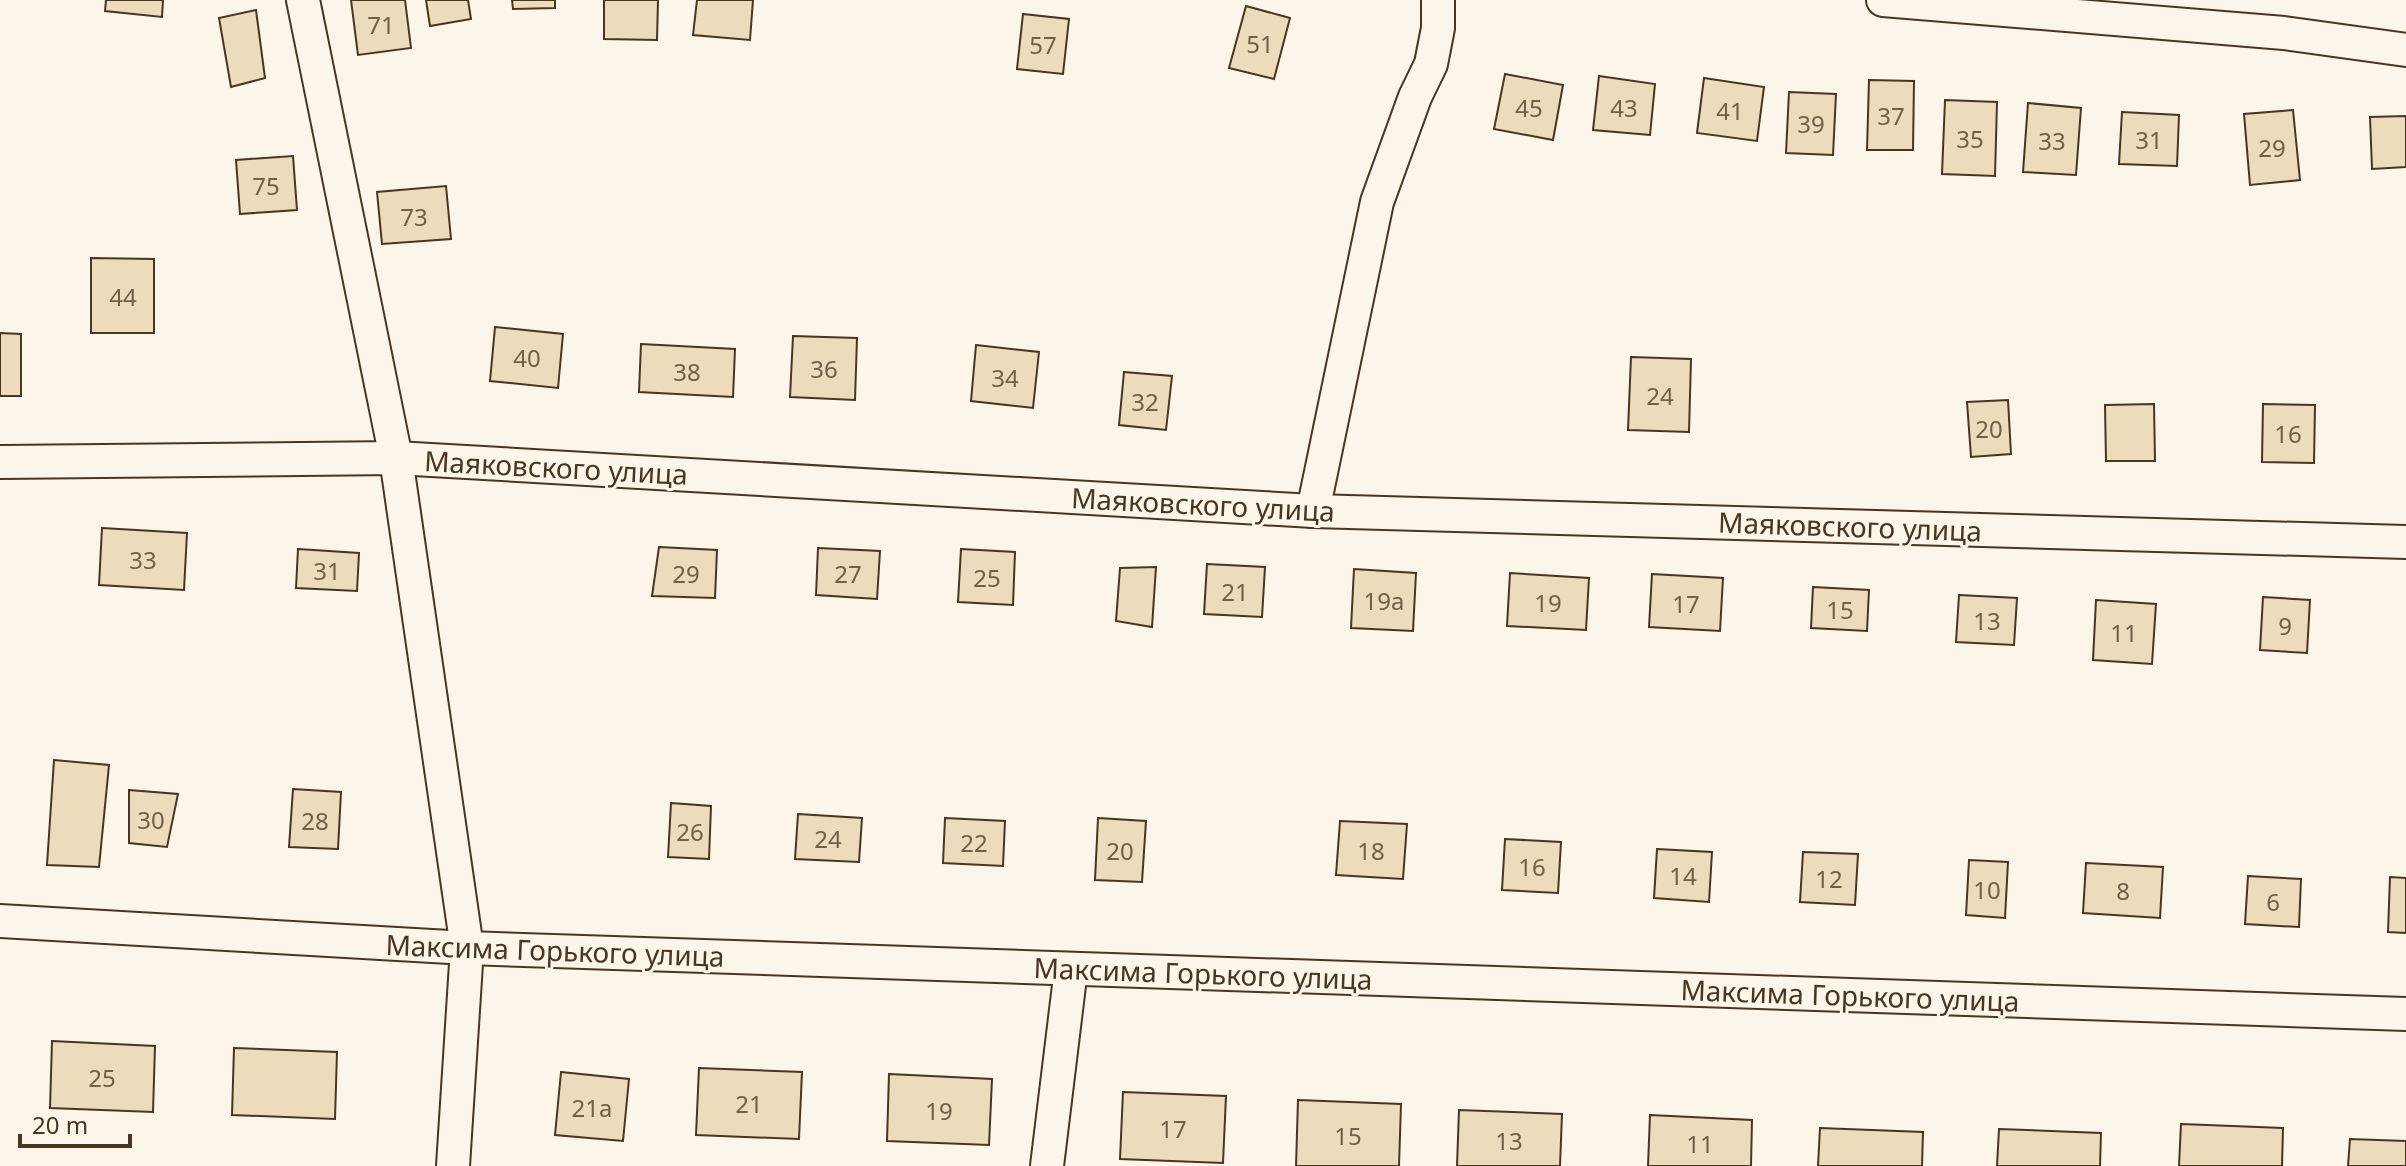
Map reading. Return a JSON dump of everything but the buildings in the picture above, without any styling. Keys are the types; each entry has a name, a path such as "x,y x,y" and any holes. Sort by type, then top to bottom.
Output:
{"street":[{"path":"303,0 396,458 467,948 453,1166"},
{"path":"1313,511 1377,202 1415,97 1431,64 1438,28 1438,0"},
{"path":"1883,0 2284,33 2406,50"},
{"name":"Маяковского улица","path":"0,462 396,458 1313,511 2406,542"},
{"name":"Максима Горького улица","path":"0,921 467,948 2406,1014"},
{"path":"1047,1166 1071,969"}]}
